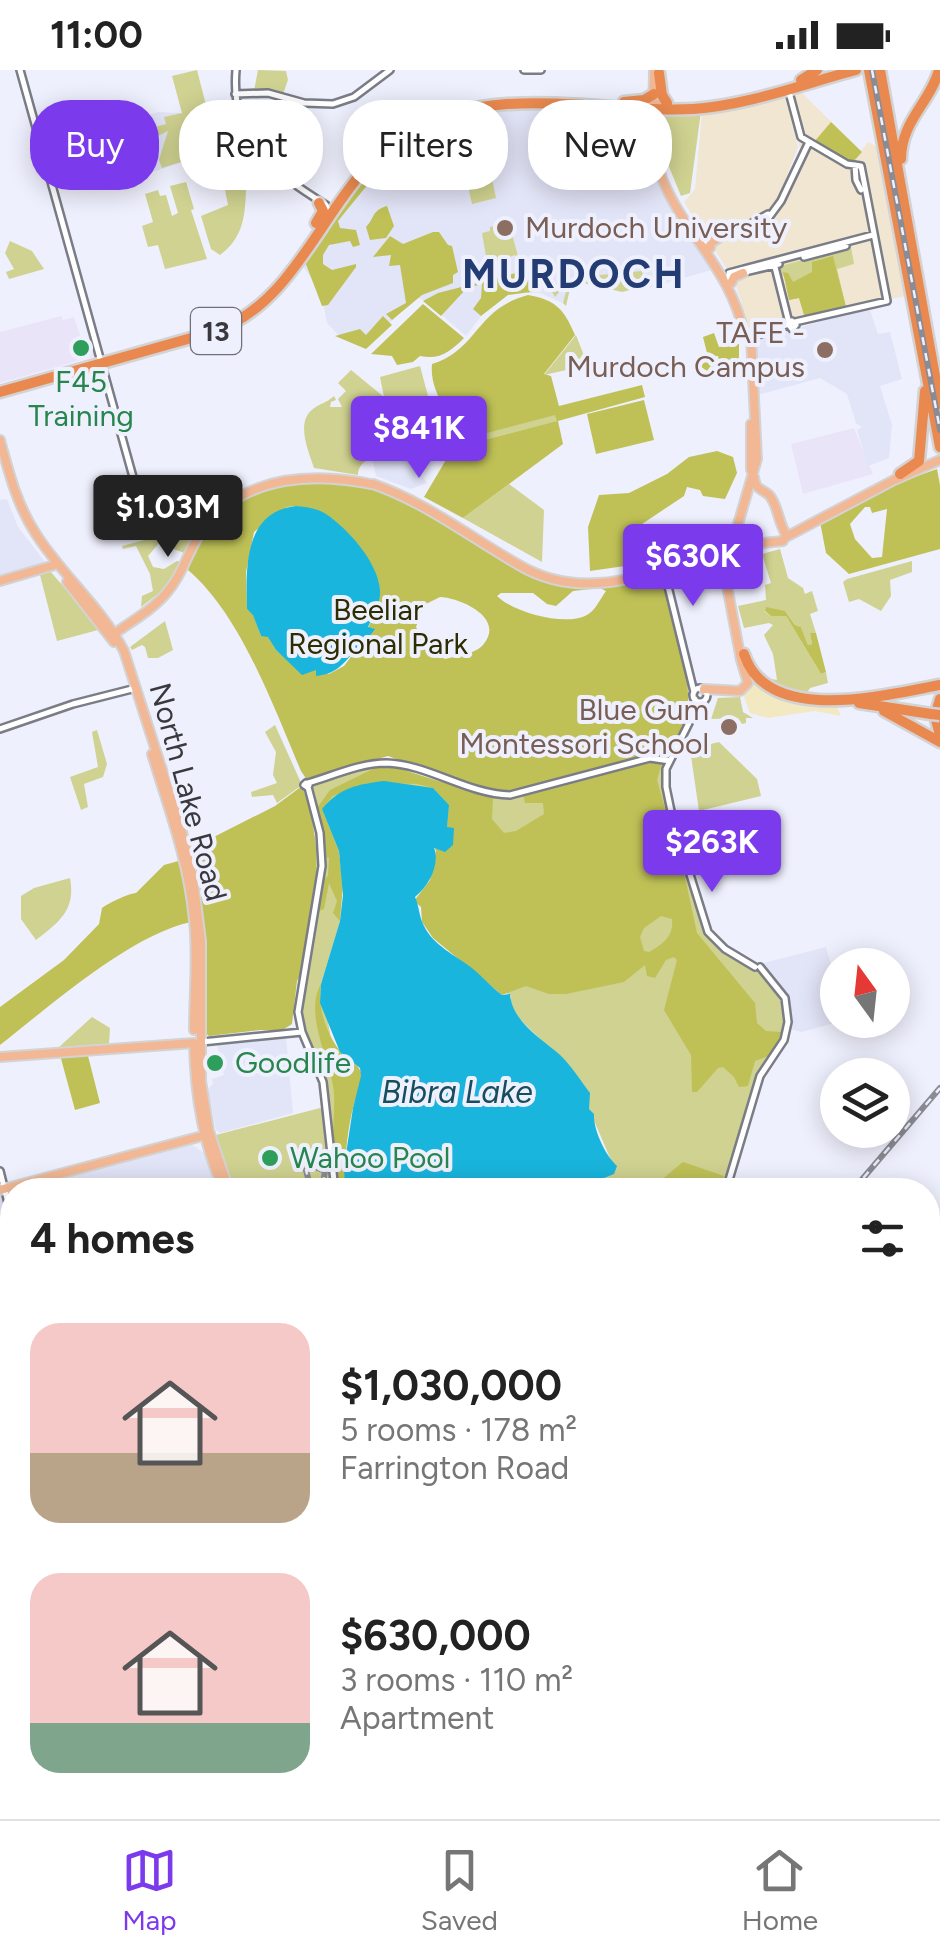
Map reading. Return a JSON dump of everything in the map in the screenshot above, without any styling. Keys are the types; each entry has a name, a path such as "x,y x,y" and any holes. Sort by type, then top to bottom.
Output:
{"highway":[{"path":"672,110 780,91 828,73 856,70"},
{"path":"867,70 940,404"},
{"path":"880,70 925,398 917,464 900,474"},
{"path":"905,234 901,146 905,128 939,70"},
{"path":"657,71 660,100"},
{"path":"672,105 734,99 797,84"},
{"path":"477,100 484,96"},
{"path":"326,207 341,198 362,170 390,144 443,116 497,105 528,105"},
{"path":"326,207 343,186"},
{"name":"13","path":"234,320 265,294 326,207"},
{"name":"13","path":"0,389 101,363 234,320 264,302 292,268 304,270 300,262 303,252 326,207"},
{"path":"917,320 940,447"},
{"path":"929,344 940,381"},
{"path":"919,449 934,462"},
{"path":"742,654 754,675 774,692 936,714"},
{"path":"832,700 940,686"},
{"path":"940,699 935,719 940,738"},
{"path":"832,700 884,710 940,738"}],"main road":[{"path":"670,190 701,241 733,275 749,336 758,443 754,477 730,546"},
{"path":"701,241 711,243 720,237"},
{"path":"703,688 718,692 746,689 748,679 728,590 728,560 752,462 749,336"},
{"name":"North Lake Road","path":"0,440 20,506 52,565 96,609 114,637 134,688 188,880 196,942 202,1133 221,1178"},
{"name":"North Lake Road","path":"0,458 22,522 52,565 114,637"},
{"path":"664,573 780,533 900,474 934,462"},
{"path":"373,484 436,512 533,572 586,584 664,573 713,557 780,533 934,462"},
{"path":"754,477 756,488 772,500 780,533"},
{"path":"114,637 176,585 210,520 236,498 274,482 323,478 373,484 421,497 448,520"},
{"path":"408,497 421,497 436,512"},
{"path":"0,582 52,565"},
{"path":"96,609 118,630 140,617"},
{"path":"0,1056 198,1041"},
{"path":"44,1178 202,1133"},
{"path":"36,1178 202,1133"},
{"name":"North Lake Road","path":"202,1133 221,1178"}],"street":[{"path":"19,70 144,513"},
{"path":"236,70 242,128 262,159 326,207"},
{"path":"237,94 268,92 304,103 333,104 354,97 390,70"},
{"path":"524,70 541,70"},
{"path":"797,84 788,96 799,135 807,142"},
{"path":"749,336 884,300 855,168 797,136 786,96 780,91"},
{"path":"720,237 760,223 783,198 807,142"},
{"path":"701,241 760,223"},
{"path":"733,275 872,237"},
{"path":"775,263 793,324"},
{"path":"664,573 690,667 696,708 667,761 666,789 698,907 708,932 725,950 758,968 785,998 788,1022 784,1040 760,1076 730,1178"},
{"path":"667,761 707,695 690,667"},
{"path":"0,728 134,688"},
{"path":"695,696 703,688"},
{"path":"695,696 705,700"},
{"path":"334,1178 325,1090 300,1031 298,1012 322,858 308,785 372,764 390,763 491,794 510,795 650,758 667,761"},
{"path":"198,1041 300,1031"}],"shaded area":[{"path":"799,90 861,151 868,142 876,146 907,296 846,307 754,333 750,331 735,282 711,244 762,227 782,203 802,154 789,112 798,147 777,201 764,216 711,234 702,231 684,202 695,189 702,112"},
{"name":"Murdoch University","path":"508,108 528,108 528,190 662,190 711,270 649,288 623,291 579,282 569,289 565,304 540,293 510,292 491,303 466,336 416,297 364,348 341,338 327,323 321,293 302,265 303,258 362,190 508,190"},
{"path":"159,112 179,113 179,163 159,170"},
{"name":"TAFE - Murdoch Campus","path":"869,307 878,334 890,332 902,379 880,386 892,425 889,458 868,466 857,430 862,427 856,423 847,394 820,378 757,395 754,341"},
{"path":"61,316 63,320 74,317 82,341 92,338 95,356 0,383 0,332"},
{"path":"854,428 873,474 803,494 791,444"},
{"path":"415,429 424,437 437,437 440,451 432,461 418,460 414,464 427,483 411,489 376,476 372,457 379,440"},
{"path":"7,499 18,527 46,563 44,567 0,578 0,500"},
{"path":"820,949 820,1027 801,1032 790,1029 787,997 762,967 764,963"},
{"path":"286,1038 293,1113 220,1133 216,1130 208,1089 212,1079 224,1075 217,1044"},
{"path":"192,1145 204,1153 213,1178 68,1178"}],"green space":[{"path":"197,70 205,100 179,102 172,76"},
{"path":"258,70 286,71 288,80 283,94 254,91"},
{"path":"701,111 690,193 681,196 672,174 672,113"},
{"path":"179,114 179,163 162,168 159,160 168,131 159,136 159,126 166,124 164,117"},
{"path":"831,122 862,152 853,162 814,142"},
{"path":"179,184 179,190 188,190 207,259 165,269 158,245 148,247 142,226 153,222 145,194 158,190 160,196 166,195 172,216 178,213 170,186"},
{"path":"225,190 246,190 238,234 220,255 211,249 201,216 228,205"},
{"path":"354,190 363,190 338,221 340,228 356,230 360,245 353,247 350,241 329,245 323,255 323,264 332,270 356,264 328,305 322,306 304,259"},
{"path":"469,190 494,190 496,198 472,204"},
{"path":"387,206 394,226 386,238 370,240 366,227 376,212"},
{"path":"507,216 521,267 515,255 487,262 482,233"},
{"path":"439,232 452,246 458,272 453,275 453,283 422,295 392,320 386,314 406,303 400,265 389,266 391,255 373,257 390,236 403,244"},
{"path":"10,241 32,251 44,269 9,279 6,272 14,269 5,253"},
{"path":"851,247 854,264 837,269 846,307 805,318 799,298 789,300 787,277 780,266"},
{"path":"833,256 846,307 805,318 799,298 789,300 783,272 793,282 812,272 812,262"},
{"path":"642,271 646,286 622,292 579,282 570,289 566,306 563,303 567,288 563,287 555,297 548,285 590,276"},
{"path":"523,272 539,291 508,295 481,316 473,309 481,298 482,284 467,288 441,316 423,301 438,293"},
{"path":"528,295 558,307 575,335 544,374 551,376 559,406 642,385 645,397 558,421 563,444 463,518 424,497 453,448 557,421 555,415 454,442 434,385 432,364 459,349 497,310"},
{"path":"423,304 464,338 444,354 420,356 413,362 397,365 392,356 371,354"},
{"path":"383,316 392,325 366,349 335,336 360,329 366,335"},
{"path":"714,333 719,347 739,344 739,370 714,376 700,366 719,361 718,356 708,357 703,337"},
{"path":"576,335 591,361 589,365 544,375"},
{"path":"420,366 428,396 408,406 388,407 409,432 380,441 381,455 365,461 358,475 314,468 305,437 305,421 313,409 334,396 336,400 330,407 342,407 338,399 346,391 338,383 351,370 384,397 380,377"},
{"path":"430,396 446,422 389,436 392,407 408,406"},
{"path":"644,400 654,440 596,454 587,414"},
{"path":"556,414 558,421 453,448 454,442"},
{"path":"717,451 733,457 737,473 725,499 703,496 700,490 687,487 684,496 639,526 633,550 639,564 590,571 588,527 599,495 629,493 667,474 689,457"},
{"path":"937,469 940,549 849,574 826,553 820,522 889,486","holes":["865,507 870,507 872,513 887,509 882,557 872,558 855,539 850,524"]},
{"name":"Beeliar Regional Park","path":"285,482 353,482 403,496 518,566 561,583 659,574 677,622 688,683 686,720 671,751 506,793 489,792 388,756 307,780 240,637 207,589 188,570 203,535 223,511 250,495","holes":["287,507 317,510 375,613 368,628 373,628 344,666 329,674 299,671 276,650 268,636 261,636 253,614 247,609 246,572 254,532","573,591 606,591 589,614 576,619 526,612 497,596 533,593 556,606","440,597 459,601 485,618 489,635 475,651 445,659 427,647 416,627 424,605"]},
{"path":"257,483 187,554 171,548 158,533 201,525 232,494"},
{"path":"509,484 544,510 542,562 463,518"},
{"path":"144,523 159,543 148,556 153,567 164,569 181,562 167,587 141,607 142,596 153,591 150,574 136,546 122,546 148,539"},
{"path":"780,549 788,578 805,594 812,591 818,611 810,614 816,633 810,633 812,644 808,645 801,627 785,611 764,611 771,616 786,616 821,674 826,672 828,683 810,688 805,696 795,696 760,677 777,680 773,654 764,635 773,625 744,628 738,606 766,600 765,585 771,583 762,554"},
{"path":"912,561 912,572 890,580 891,596 881,611 859,599 849,602 843,582 847,579"},
{"path":"50,571 100,629 57,641 40,575"},
{"path":"766,607 785,611 801,627 808,645 812,644 810,633 816,633 826,672 821,674 786,616 771,616"},
{"path":"165,621 173,650 158,658 148,658 142,645 132,650 130,647"},
{"path":"740,697 743,712 753,718 746,718 742,724 738,718 711,719 718,698"},
{"path":"275,725 302,785 277,803 273,795 252,797 251,792 277,783 273,775 276,752 265,732"},
{"path":"97,730 107,764 103,777 84,784 88,807 81,810 70,777 98,767 92,732"},
{"path":"719,742 757,779 761,796 699,811 690,749"},
{"path":"652,759 664,763 663,792 705,935 766,976 786,1010 784,1030 750,1094 726,1178 602,1178 611,1160 589,1109 589,1092 511,1010 511,996 463,963 437,851 433,849 453,845 339,852 340,921 321,984 330,1033 344,1178 336,1178 324,1079 299,1014 322,845 309,789 312,783 375,764 505,798"},
{"path":"649,761 662,763 657,780 697,933 755,1003 757,1023 766,1031 782,1032 771,1055 755,1061 748,1086 739,1087 723,1067 697,1092 692,1092 691,1055 664,1010 677,960 674,957 666,960 655,978 647,976 645,965 624,982 566,994 549,994 526,986 502,995 433,938 422,922 421,907 414,901 430,880 436,850 447,827 449,805 433,788 368,783 333,796 322,809 339,852 343,885 340,921 333,913 337,901 329,883 324,909 319,911 329,858 323,856 317,808 330,790 379,766 400,769 493,798 492,819 504,833 516,831 544,814 543,803 525,803 523,795","holes":["661,916 672,919 666,939 649,952 644,951 640,937 644,928"]},
{"path":"302,786 317,857 292,1024 281,1031 209,1036 204,1032 200,885 192,852 198,845 275,806"},
{"path":"182,860 191,922 167,929 117,956 0,1045 0,1007 64,960 99,924 102,908 136,893 164,865"},
{"path":"70,878 68,907 36,940 21,919 21,896 34,888"},
{"path":"321,984 320,1001 327,1028 340,1051 361,1073 348,1136 345,1178 337,1178 336,1173 333,1089 318,1032 317,995"},
{"path":"92,1017 110,1028 109,1044 58,1048"},
{"path":"87,1052 100,1103 75,1110 60,1055"},
{"path":"320,1108 331,1178 229,1178 216,1135"},
{"path":"683,1162 724,1176 723,1178 664,1178"}],"sand":[{"path":"749,677 777,699 836,705 841,716 815,711 768,718 750,713 743,694 710,694 738,693"}],"water":[{"path":"296,506 323,512 343,528 374,568 380,590 368,627 375,629 373,632 340,667 316,676 316,670 302,675 268,637 261,636 247,609 248,560 257,531 266,519"},
{"name":"Bibra Lake","path":"384,781 433,788 449,805 447,827 454,828 453,845 445,852 434,848 432,874 415,897 422,922 439,944 502,995 510,994 521,1021 563,1058 590,1093 589,1109 608,1155 617,1166 614,1174 604,1178 344,1178 361,1076 360,1068 340,1052 320,1003 343,895 339,851 322,809 335,796"}],"railway":[{"path":"872,70 940,430"},
{"path":"863,1178 940,1088"},
{"path":"308,1178 306,1170 313,1166 325,1171 324,1178"}],"place":[{"name":"Murdoch University","path":"505,228"},
{"name":"F45 Training","path":"81,348"},
{"name":"TAFE - Murdoch Campus","path":"825,350"},
{"name":"Blue Gum Montessori School","path":"729,727"},
{"name":"Goodlife","path":"215,1063"},
{"name":"Wahoo Pool","path":"270,1158"}],"district":[{"name":"MURDOCH","path":"574,274"}]}
